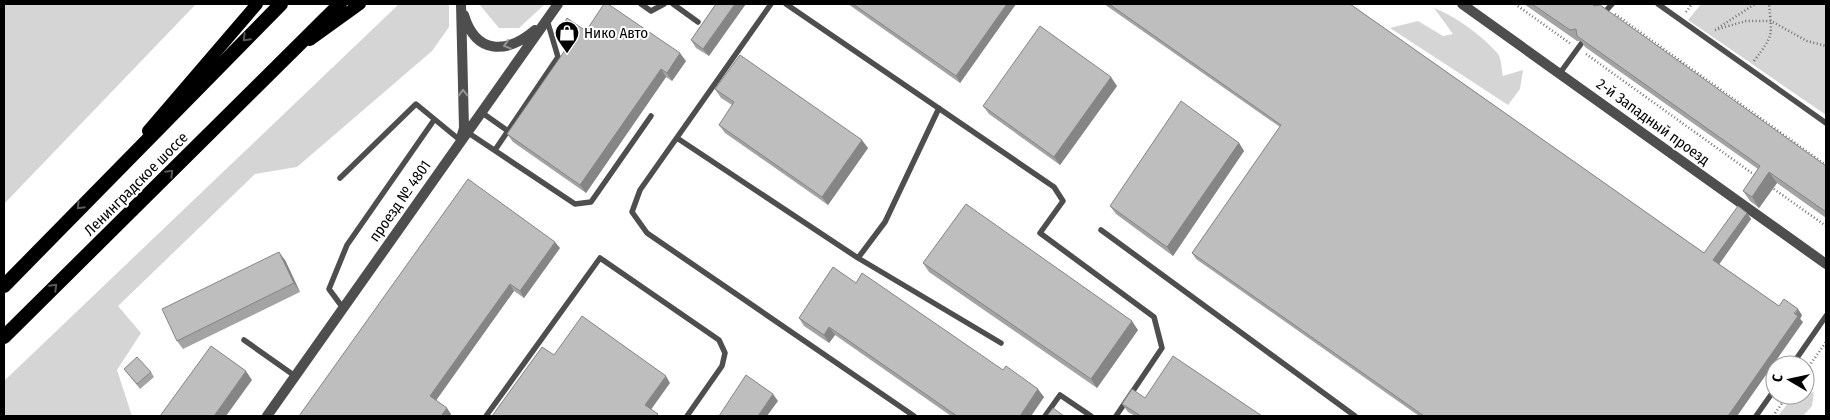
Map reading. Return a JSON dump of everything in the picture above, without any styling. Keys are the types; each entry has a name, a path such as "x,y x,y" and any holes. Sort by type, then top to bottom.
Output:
{"highway":[{"name":"Ленинградское шоссе","path":"4,286 114,171 281,4"},
{"name":"Ленинградское шоссе","path":"4,337 340,4"}],"main road":[{"name":"Ленинградское шоссе","path":"114,171 257,4"},
{"name":"Ленинградское шоссе","path":"290,55 360,4"}],"street":[{"path":"461,4 468,27 476,39 487,46 500,48 522,41 547,19"},
{"path":"461,4 464,128 461,141"},
{"name":"проезд № 4801","path":"267,416 558,4"},
{"name":"2-й Западный проезд","path":"1462,4 1826,264"}],"lane":[{"path":"641,4 651,11 664,4"},
{"path":"673,4 698,22"},
{"path":"771,4 640,190 632,212 647,233 914,416"},
{"path":"786,4 1054,187 1063,201 1040,233 1154,317 1162,348 1116,416"},
{"path":"1658,4 1826,123"},
{"path":"495,150 558,58 547,19"},
{"path":"1560,73 1579,46"},
{"path":"340,178 416,104 461,141"},
{"path":"858,258 885,222 939,108"},
{"path":"481,112 508,131"},
{"path":"468,132 575,204 591,202 651,116"},
{"path":"343,308 328,289 347,245 434,120"},
{"path":"677,138 858,258 1001,343"},
{"path":"1101,230 1355,416"},
{"path":"486,416 600,258 719,340 725,353 722,366 687,416"},
{"path":"1799,355 1826,316"},
{"path":"244,340 295,376"},
{"path":"1045,416 1060,395 1091,416"},
{"path":"1756,416 1765,403"}],"path":[{"path":"1515,4 1579,46 1762,180"},
{"path":"1715,30 1755,4"},
{"path":"1749,68 1770,38 1772,29 1769,4"},
{"path":"1608,9 1826,165"},
{"path":"1702,35 1746,21 1771,21 1807,41 1826,46"},
{"path":"1770,186 1826,226"},
{"path":"1815,358 1826,342"},
{"path":"1773,416 1781,405"}],"shaded area":[{"path":"4,4 196,4 4,204"},
{"path":"399,4 449,4 449,27 432,51 297,167 255,174 118,306 141,333 117,370 132,416 4,416 4,381"},
{"path":"479,4 545,4 519,28 499,28"},
{"path":"1701,4 1826,4 1826,115 1688,20"},
{"path":"1434,8 1460,21 1492,47 1499,56 1503,76 1523,70 1520,89 1508,105 1390,28 1418,21 1443,36 1453,34"},
{"path":"1787,405 1812,405 1803,416 1778,416"}],"building":[{"path":"604,4 608,4 680,53 667,73 661,69 580,185 507,134 568,46 555,37 567,18 586,31"},
{"path":"716,4 735,4 703,49 691,40"},
{"path":"853,4 1007,4 956,76"},
{"path":"1109,4 1350,4 1704,253 1738,206 1747,213 1713,260 1779,306 1784,299 1798,309 1794,313 1798,316 1771,355 1765,355 1765,363 1728,416 1424,416 1192,253 1281,125"},
{"path":"1532,4 1600,5 1826,166 1826,212 1769,172 1752,197 1743,191 1760,166 1577,36 1576,29 1570,30"},
{"path":"1040,26 1111,77 1054,157 983,106"},
{"path":"740,55 862,140 822,197 719,125 734,102 715,89"},
{"path":"1181,101 1239,143 1167,247 1110,206"},
{"path":"468,179 555,242 520,291 510,284 430,396 447,408 441,416 299,416"},
{"path":"966,204 1132,321 1091,379 923,263"},
{"path":"279,252 294,283 177,341 162,309"},
{"path":"833,267 856,283 862,273 1003,370 1006,366 1038,389 1020,416 957,416 829,327 824,335 799,318"},
{"path":"582,316 666,376 645,405 658,414 656,416 492,416 542,347 554,355"},
{"path":"211,346 246,371 214,416 160,416"},
{"path":"1173,356 1262,416 1141,416 1122,404 1132,389 1145,398"},
{"path":"137,357 151,372 137,384 124,369"},
{"path":"746,375 773,394 758,416 719,416"},
{"path":"1053,408 1064,416 1047,416"}],"place":[{"name":"Нико Авто","path":"567,54"}]}
